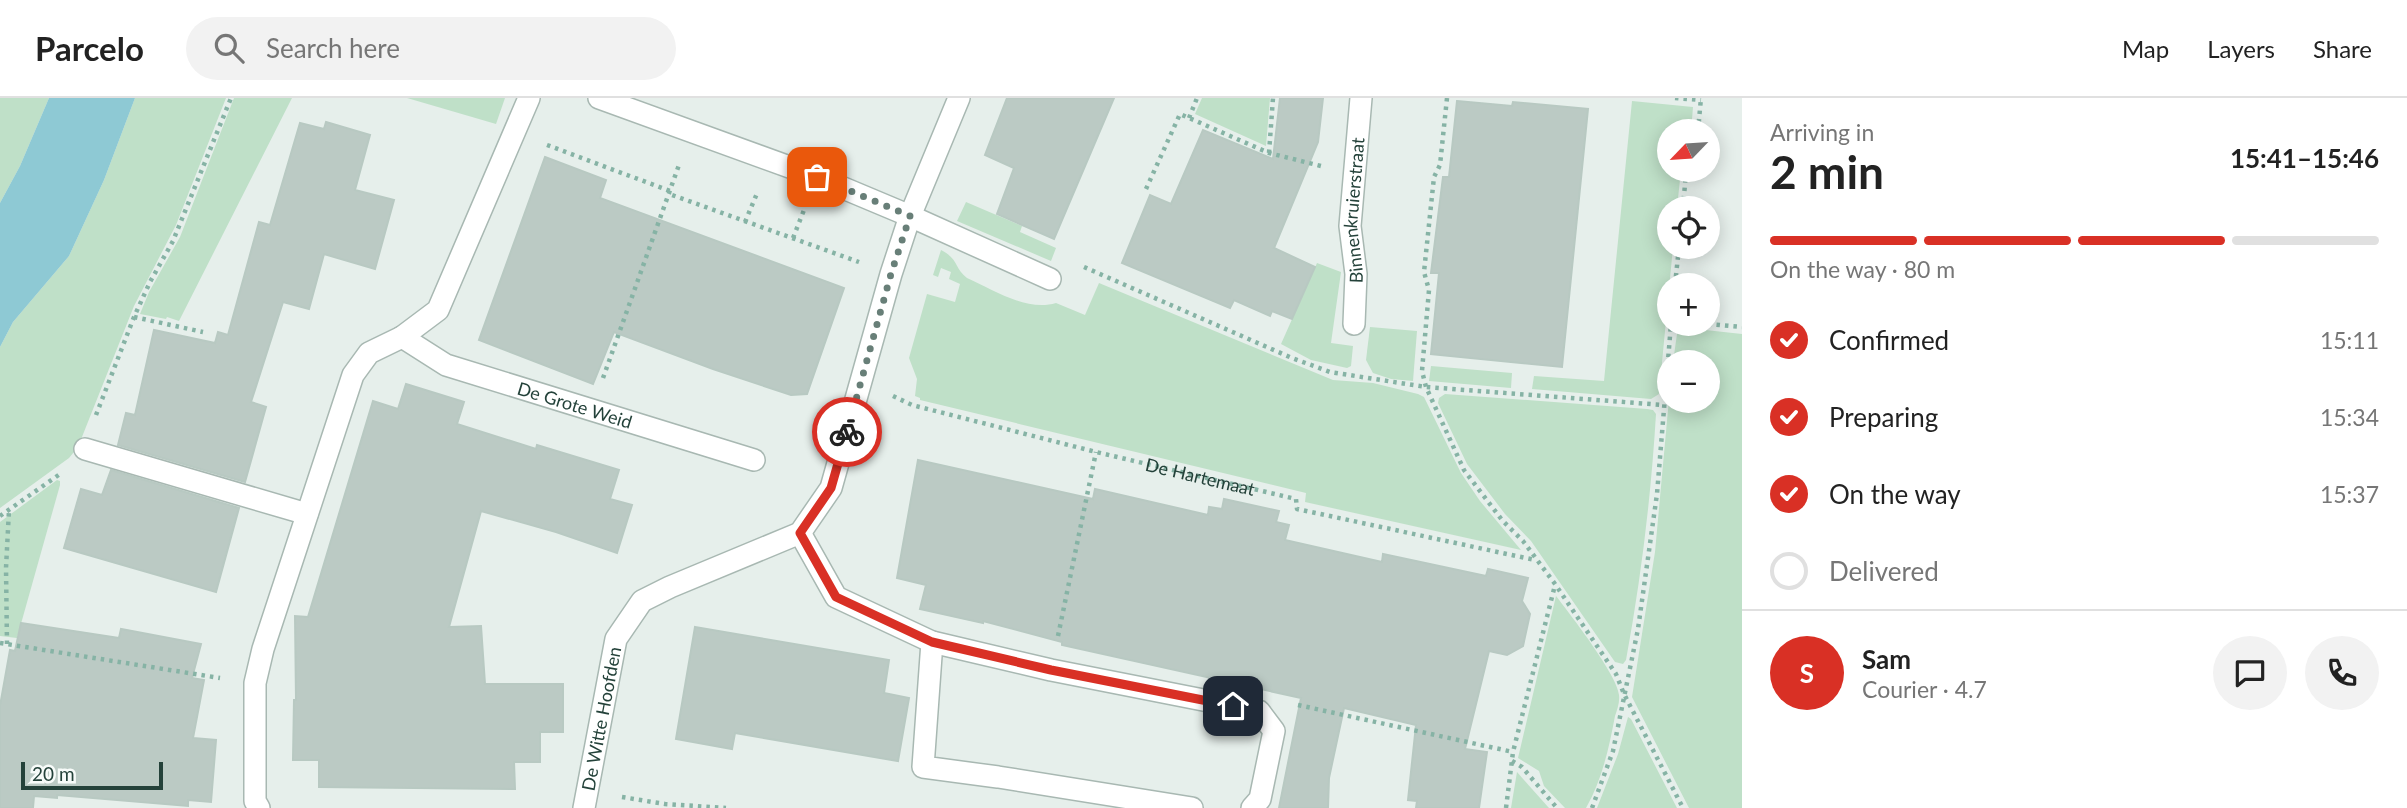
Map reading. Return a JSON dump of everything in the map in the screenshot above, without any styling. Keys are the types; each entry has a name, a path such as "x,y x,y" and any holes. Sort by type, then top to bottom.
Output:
{"street":[{"path":"259,808 255,801 255,683 263,649 353,375 369,353 402,337 438,310 529,98"},
{"path":"599,98 817,177 1050,279"},
{"path":"959,98 910,216 831,488 800,533 836,597 932,642 1051,670 1259,711 1273,731 1260,799 1252,808"},
{"name":"Binnenkruierstraat","path":"1354,324 1356,274 1350,226 1361,98"},
{"name":"De Grote Weid","path":"402,337 446,365 754,460"},
{"path":"85,449 307,514"},
{"name":"De Witte Hoofden","path":"585,800 616,639 642,601 800,533"},
{"path":"932,642 923,767 1113,802 1192,808"}],"path":[{"path":"0,516 81,459 101,397 134,317 173,241 231,98"},
{"path":"1189,118 1197,98"},
{"path":"1269,153 1273,98"},
{"path":"1447,98 1440,165 1434,177 1424,272 1429,290 1422,371 1437,415 1464,470 1502,520 1523,541 1616,674 1683,808"},
{"path":"1675,98 1701,99 1699,119"},
{"path":"1146,189 1180,114 1269,153 1354,174"},
{"path":"513,132 670,191 672,195 891,274"},
{"path":"592,410 670,191 686,149 695,134"},
{"path":"134,317 203,332"},
{"path":"1720,325 1742,327"},
{"path":"1592,808 1613,751 1638,629 1657,494 1670,336"},
{"name":"De Hartemaat","path":"861,381 912,405 1296,499 1297,509 1536,560"},
{"path":"1051,670 1096,452"},
{"path":"7,644 6,568 9,510"},
{"path":"1506,808 1511,761 1555,584"},
{"path":"0,643 255,683"},
{"path":"1259,711 1299,705 1513,752"},
{"path":"1511,761 1522,767 1557,808"},
{"path":"585,800 726,808"}],"green space":[{"path":"0,98 49,98 20,166 0,203"},
{"path":"135,98 226,98 176,225 134,306 78,447 69,458 0,508 0,347 13,322 69,256 104,180"},
{"path":"234,98 292,98 179,321 140,314 149,292 180,237"},
{"path":"407,98 505,98 496,124"},
{"path":"1202,98 1270,98 1266,146 1195,114"},
{"path":"1632,101 1693,107 1692,119 1657,119 1657,182 1680,182 1678,196 1657,196 1657,259 1672,259 1671,273 1657,273 1657,336 1665,336 1663,350 1657,350 1657,395 1651,399 1532,389 1534,376 1604,381"},
{"path":"966,202 1022,226 1020,232 1056,248 1051,261 957,221"},
{"path":"941,250 954,260 967,278 1022,302 1034,305 1056,303 1085,315 1099,283 1333,380 1373,383 1424,397 1461,473 1480,501 1521,550 1305,502 1306,493 920,400 915,396 917,379 909,358 927,294 955,302 960,284 949,279 951,272 941,268 938,277 933,275"},
{"path":"1317,263 1341,272 1331,343 1353,346 1351,366 1347,368 1311,360 1281,344"},
{"path":"1370,327 1417,331 1413,381 1391,379 1373,373 1366,360"},
{"path":"1720,332 1742,334 1742,808 1689,808 1632,697 1655,552 1668,413 1720,413 1720,350 1675,350 1677,336 1720,336"},
{"path":"1431,366 1512,373 1511,388 1429,381"},
{"path":"1445,394 1647,409 1656,414 1641,568 1626,660 1623,664 1615,662 1531,541 1505,514 1467,464 1438,403 1439,398"},
{"path":"57,480 60,485 17,638 0,636 0,522"},
{"path":"1556,596 1611,674 1619,695 1604,764 1586,808 1565,808 1544,786 1539,771 1518,758"},
{"path":"1628,717 1677,808 1597,808 1618,754"},
{"path":"1517,772 1549,808 1511,808"}],"water":[{"path":"49,98 135,98 104,180 69,256 13,322 0,347 0,203 20,166"}],"building":[{"path":"1007,98 1114,98 1054,239 997,214 1014,168 985,155"},
{"path":"1280,98 1323,98 1318,142 1274,248 1315,267 1292,319 1272,311 1270,316 1234,300 1230,308 1122,263 1150,195 1171,204 1203,130 1273,159"},
{"path":"1457,101 1512,106 1513,102 1588,109 1562,367 1431,354 1439,273 1431,273 1443,177 1449,177"},
{"path":"326,122 370,135 355,190 394,200 375,269 324,254 309,309 283,302 251,402 266,407 245,482 118,445 126,413 135,415 154,330 215,343 218,332 228,335 259,222 270,225 300,123 324,129"},
{"path":"545,157 606,180 600,198 844,288 807,394 791,395 614,332 593,384 479,340"},
{"path":"406,384 464,402 457,424 536,449 537,445 619,470 610,499 632,505 617,553 481,511 449,627 481,626 485,684 563,684 563,732 540,732 540,762 514,762 515,789 319,787 319,760 293,760 296,700 295,616 308,617 373,401 398,409"},
{"path":"918,460 1093,499 1095,489 1208,515 1209,507 1222,509 1224,499 1279,511 1276,522 1289,525 1285,540 1382,562 1383,554 1486,576 1488,569 1528,578 1522,601 1530,614 1523,646 1507,655 1489,651 1465,749 1487,752 1479,808 1416,808 1417,801 1408,800 1416,725 1344,708 1329,778 1328,808 1279,808 1301,698 1062,645 1062,642 983,621 920,609 926,585 897,578"},
{"path":"111,470 239,508 216,592 64,548 81,489 102,495"},
{"path":"21,623 119,638 121,629 201,644 192,678 204,680 193,738 216,740 211,802 188,800 188,806 57,795 57,798 34,796 33,808 0,808 0,706 10,650 15,651"},
{"path":"695,627 889,660 884,693 909,698 898,761 735,733 732,749 676,739"}],"way so far":[{"path":"817,177 910,216 847,432"}],"route":[{"path":"847,432 831,488 800,533 836,597 932,642 1051,670 1233,706"}]}
